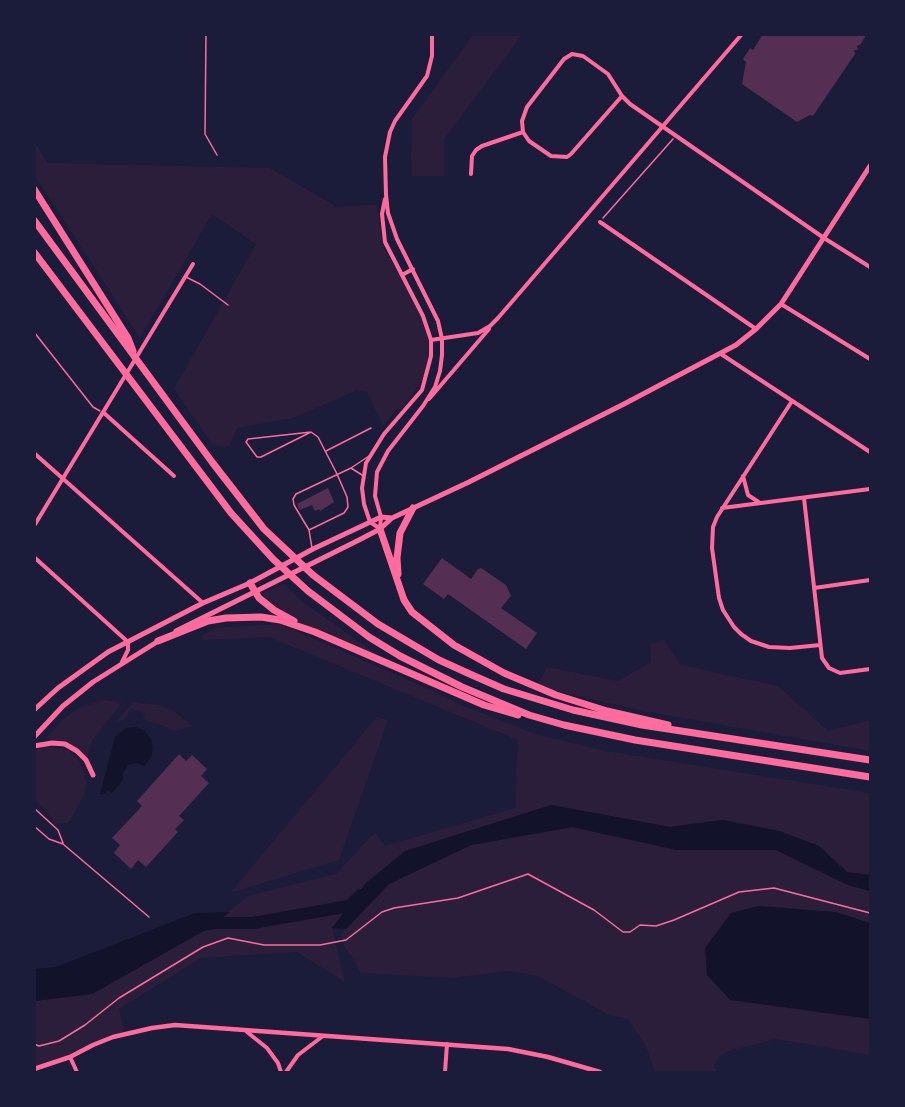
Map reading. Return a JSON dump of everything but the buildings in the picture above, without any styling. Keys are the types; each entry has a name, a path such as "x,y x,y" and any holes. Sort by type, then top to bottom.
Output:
{"highway":[{"path":"34,189 127,341 134,357 232,489 284,550 349,604 408,643 439,660 504,689 538,701 607,718 870,760"},
{"path":"34,220 127,341"},
{"path":"34,252 231,513 273,559 298,582 340,616 400,656 495,702 564,725"},
{"path":"399,586 398,543 404,523 413,508"},
{"path":"380,529 404,600 412,612 454,645 504,674 582,704 714,736"},
{"path":"250,583 259,598 274,610 315,632"},
{"path":"158,641 208,621 243,616 280,620 315,632 484,705 525,717 635,740 870,777"}],"main road":[{"path":"34,737 63,706 122,662 158,641 380,529 392,518 721,354 756,329 781,304 870,166"},
{"path":"34,710 91,663 128,642 203,603 250,583 312,549 370,522 381,518 392,518"},
{"path":"34,747 52,743 65,744 86,760 93,775"}],"street":[{"path":"423,406 435,387 440,371 442,339 438,321 392,224 386,195 385,157 394,121 427,76 432,56 432,34"},
{"path":"386,195 382,214 385,242 423,316 431,340 431,356 422,390 369,455 363,476 364,504 370,522 380,529 381,518 375,496 377,472 387,451 742,34"},
{"path":"622,96 567,157 551,156 529,141 523,132 522,121 527,106 564,59 573,54 583,56 613,80 622,96 675,136 870,267"},
{"path":"471,174 472,156 477,150 482,146 523,132"},
{"path":"600,222 756,329"},
{"path":"34,526 193,264"},
{"path":"402,275 413,269"},
{"path":"781,304 870,359"},
{"path":"431,340 478,333 498,318"},
{"path":"721,354 870,452"},
{"path":"792,401 721,508 713,527 712,548 719,598 727,618 741,634 769,647 790,648 820,645"},
{"path":"104,413 174,476"},
{"path":"34,453 203,603"},
{"path":"743,476 748,495 761,503"},
{"path":"721,508 870,489"},
{"path":"804,498 820,645 825,664 834,671 870,669"},
{"path":"34,557 128,642 128,650 122,662"},
{"path":"814,588 870,580"},
{"path":"34,1070 70,1058 113,1037 175,1025 528,1052 600,1072"},
{"path":"244,1030 267,1048 278,1063 281,1072"},
{"path":"286,1072 297,1055 323,1036"},
{"path":"445,1072 447,1044"},
{"path":"70,1058 77,1072"}],"lane":[{"path":"217,34 206,35 205,134 217,155"},
{"path":"185,276 228,305"},
{"path":"34,332 93,407 104,413"},
{"path":"325,451 371,428"},
{"path":"309,531 344,513 348,507 347,497 338,474 318,437 311,432 246,441 257,458 311,432"},
{"path":"312,549 309,531 294,505 293,499 296,494 351,468 369,455"},
{"path":"351,468 363,476"},
{"path":"34,808 58,830 63,844"},
{"path":"34,825 50,839 63,844 149,917"}],"path":[{"path":"600,222 675,136"},
{"path":"34,1044 39,1046 59,1041 85,1025 119,998 203,947 228,938 264,945 320,945 346,940 382,912 458,898 528,874 594,910 623,932 630,932 640,925 656,926 674,920 740,892 774,888 870,913"}],"shaded area":[{"path":"473,35 522,35 444,139 444,176 411,176 412,119"},
{"path":"34,141 48,163 270,168 337,207 377,204 382,244 421,315 428,339 428,359 422,380 410,399 401,409 397,409 383,426 367,392 357,390 294,418 237,428 230,445 224,447 213,445 174,389 256,244 212,214 140,338 35,176"},
{"path":"284,584 303,602 382,658 304,625 265,599 263,594 265,591"},
{"path":"280,624 464,706 538,735 606,751 870,793 870,875 847,872 819,846 779,831 723,820 670,827 551,805 366,883 332,928 345,982 297,952 201,958 119,1009 125,1034 35,1069 35,1001 92,994 207,929 248,896 336,874 375,832 385,846 515,808 518,740 269,637 204,640 201,636 216,628"},
{"path":"664,640 681,665 778,686 828,731 870,720 870,751 643,711 537,685 547,667 618,681 651,662 651,644"},
{"path":"103,700 122,703 91,742 88,758 72,745 46,738 77,709"},
{"path":"133,702 159,705 172,710 193,726 177,731 143,719 145,714 131,709 125,719 116,722"},
{"path":"377,717 388,720 339,860 230,893"},
{"path":"136,727 144,730 151,739 153,748 151,758 144,766 137,763 128,765 123,773 122,781 112,793 108,790 105,794 100,794 115,737 126,728"},
{"path":"48,747 69,751 79,760 84,772 85,793 67,823 55,824 44,808 35,801 35,750"},
{"path":"551,805 670,827 723,820 779,831 819,846 847,872 870,875 870,891 848,885 776,850 677,850 572,827 471,845 389,884 346,929 332,928 366,883 405,851"},
{"path":"573,827 677,850 776,850 848,885 870,891 870,1055 776,1039 721,1055 714,1065 717,1072 655,1072 646,1046 628,1019 607,1014 538,976 507,971 454,978 360,973 344,946 341,934 389,884 471,845"},
{"path":"759,906 836,912 870,923 870,1019 730,1000 707,975 705,948 731,913"},
{"path":"230,912 207,929 92,994 35,1001 35,969 56,967 195,913"}],"waterway":[{"path":"201,925 253,923 349,906 361,895"}]}
